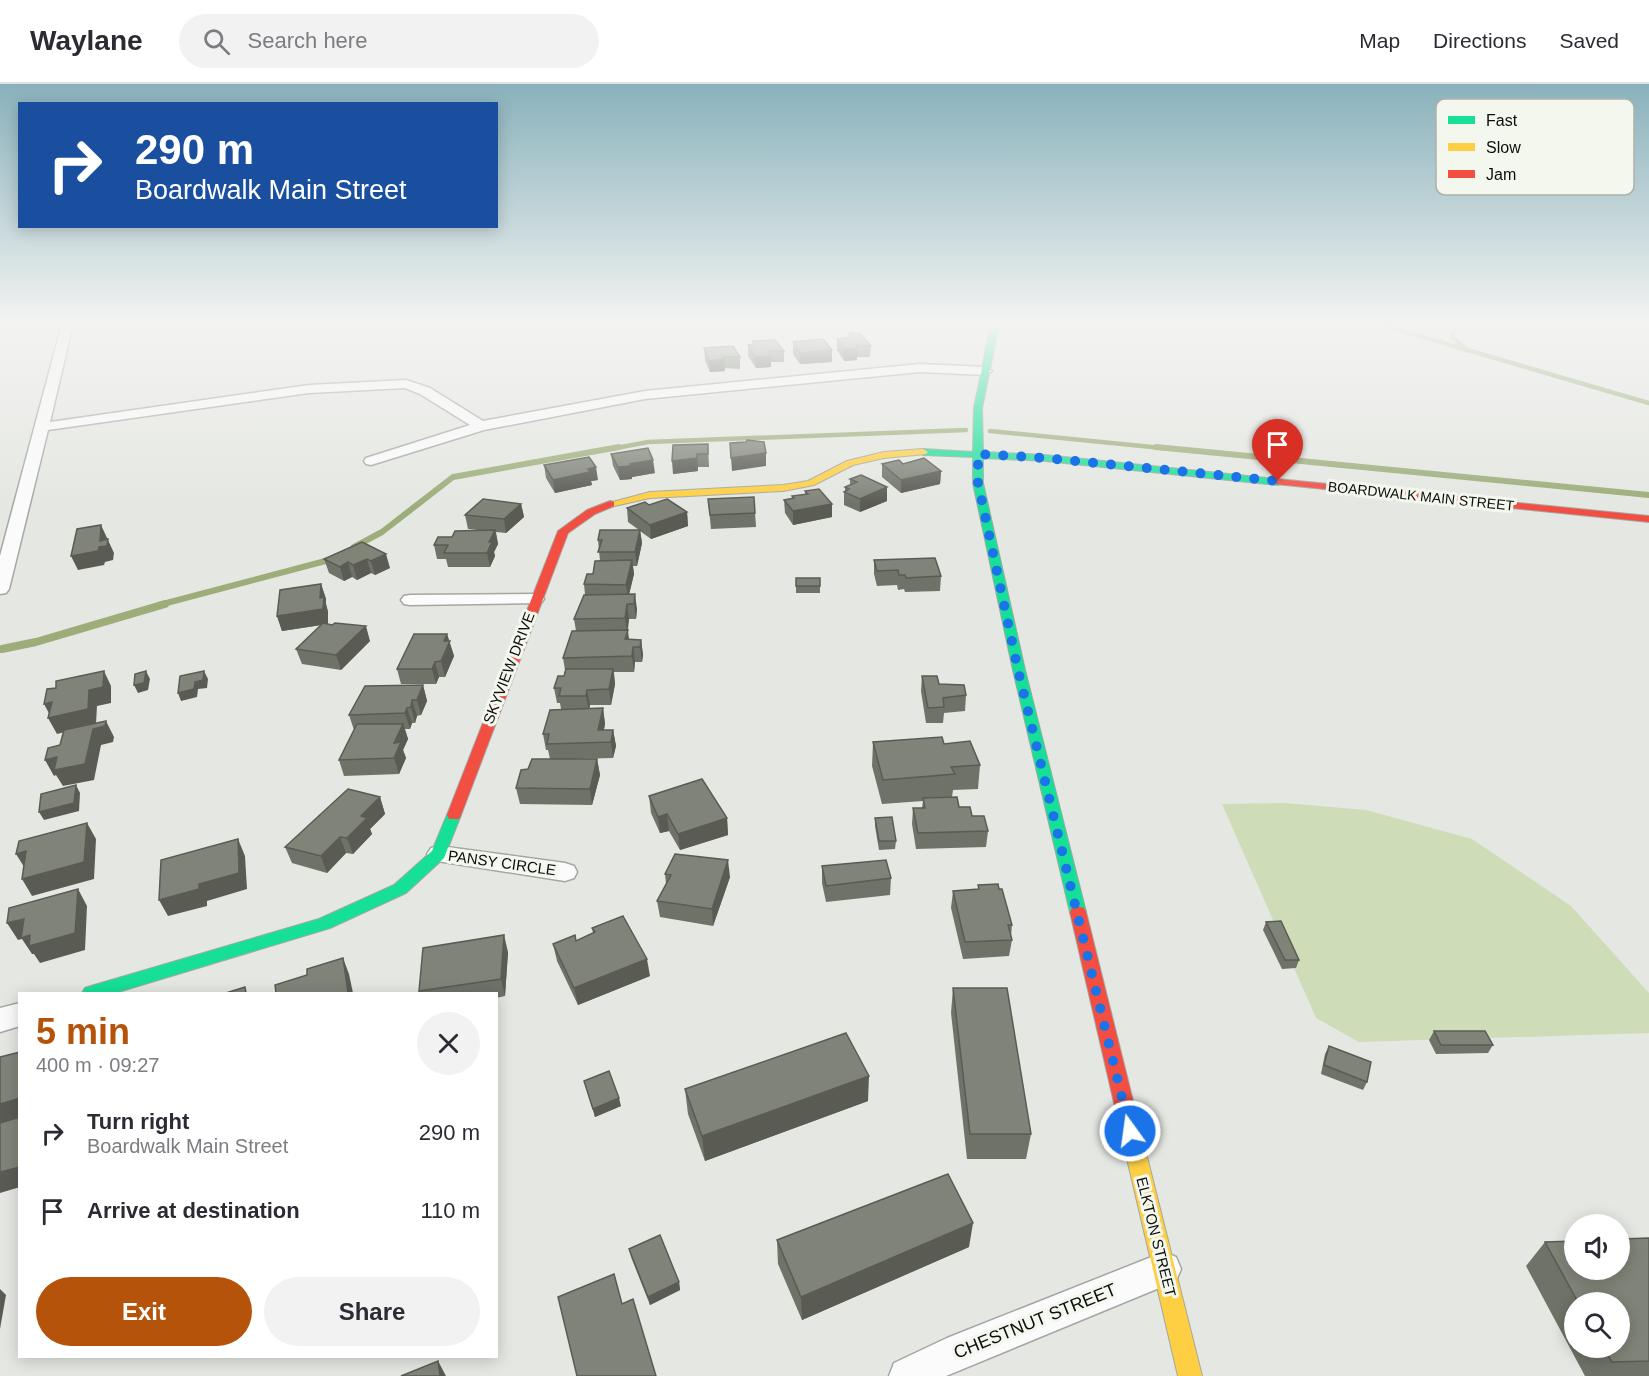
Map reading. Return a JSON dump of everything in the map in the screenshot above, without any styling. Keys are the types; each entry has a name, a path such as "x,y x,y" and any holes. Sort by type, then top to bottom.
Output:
{"street":[{"path":"0,589 53,384"},
{"path":"42,427 309,389 400,384"},
{"path":"407,384 425,391 482,426"},
{"path":"371,461 482,426 645,395 754,384"},
{"name":"ELKTON STREET","path":"983,384 978,408 978,483 1018,670 1190,1376"},
{"name":"SKYVIEW DRIVE","path":"94,992 324,924 400,889 439,854 563,531 591,512 609,504 650,495 783,488 811,483 850,463 884,455 924,452 978,454"},
{"name":"BOARDWALK MAIN STREET","path":"978,454 1045,458 1649,519"},
{"path":"410,600 535,599"},
{"name":"PANSY CIRCLE","path":"439,854 565,872"},
{"path":"0,1020 18,1015"},
{"name":"CHESTNUT STREET","path":"908,1376 947,1356 1164,1269"}],"green space":[{"path":"1284,803 1366,810 1472,839 1571,906 1649,993 1649,1033 1359,1042 1316,1018 1222,804"}],"building":[{"path":"747,440 764,442 766,453 731,458 730,443"},
{"path":"708,444 708,454 697,454 697,458 672,461 673,445"},
{"path":"648,448 653,460 630,464 630,466 618,467 611,454"},
{"path":"589,457 596,467 588,469 590,472 553,480 544,465"},
{"path":"924,458 941,471 901,480 882,464 899,460 903,464"},
{"path":"861,475 887,487 860,499 844,492 849,489 845,487 857,482 850,479"},
{"path":"819,489 832,504 793,511 784,500 794,498 792,496 808,494 805,491"},
{"path":"754,497 755,513 710,515 708,499"},
{"path":"483,499 521,504 504,519 465,515"},
{"path":"667,499 687,512 650,525 627,508 645,502 649,505"},
{"path":"101,525 100,541 108,539 107,546 99,547 98,551 71,556 77,529"},
{"path":"495,530 487,553 444,553 448,545 434,545 438,537 452,537 455,531"},
{"path":"600,530 640,530 635,552 598,552 602,540 598,540"},
{"path":"362,542 386,554 371,561 367,559 353,565 348,562 340,567 324,559"},
{"path":"935,558 941,576 906,578 905,575 899,575 898,570 877,571 874,560"},
{"path":"632,560 626,585 584,584 587,574 593,574 595,561"},
{"path":"796,578 820,578 820,586 796,586"},
{"path":"321,584 320,598 324,597 323,609 277,616 280,590"},
{"path":"635,594 634,604 627,604 625,618 574,619 584,595"},
{"path":"323,623 366,626 336,655 296,649"},
{"path":"628,630 625,639 641,640 640,647 633,647 632,656 563,658 572,631"},
{"path":"414,634 447,634 444,641 450,641 441,661 435,662 432,669 397,669"},
{"path":"566,669 613,669 609,689 587,690 586,696 559,696 561,688 554,688 558,676 564,676"},
{"path":"104,671 103,687 89,690 88,709 48,718 52,702 44,704 47,689 56,688 56,681"},
{"path":"146,671 144,683 134,685 135,674"},
{"path":"204,671 203,680 195,682 194,689 178,693 180,676"},
{"path":"922,676 937,676 939,684 964,685 966,695 943,698 944,707 928,708"},
{"path":"423,685 417,700 412,700 411,707 407,708 405,713 349,715 365,686"},
{"path":"603,708 598,730 613,730 611,742 547,744 549,734 543,734 550,710"},
{"path":"106,721 105,726 93,729 85,764 54,770 57,757 45,760 48,748 60,745 64,730"},
{"path":"357,724 403,724 394,743 401,742 394,758 339,760"},
{"path":"942,737 944,744 970,741 980,765 951,767 955,774 883,780 873,742"},
{"path":"532,759 597,759 590,789 516,788 521,770 528,769"},
{"path":"702,779 727,818 678,834 667,814 658,817 649,796"},
{"path":"76,785 74,803 39,812 41,794"},
{"path":"348,789 380,797 361,816 367,818 347,838 340,837 321,856 285,847"},
{"path":"957,797 959,807 970,807 972,816 984,816 988,831 918,833 913,808 925,808 923,798"},
{"path":"892,817 896,841 879,841 875,818"},
{"path":"87,823 84,862 22,879 26,851 16,854 19,841"},
{"path":"238,839 239,873 199,884 199,889 159,900 161,860"},
{"path":"675,854 728,860 712,909 657,901 671,875 665,874"},
{"path":"886,860 891,878 826,886 822,866"},
{"path":"998,884 999,889 1002,889 1012,925 1008,925 1012,940 965,942 953,891 979,889 978,885"},
{"path":"78,889 75,933 29,946 30,935 21,938 24,919 7,923 9,908"},
{"path":"623,916 647,959 574,988 553,944 575,935 576,941 595,932 592,928"},
{"path":"1281,921 1299,960 1285,960 1266,922"},
{"path":"504,935 501,979 419,991 423,948"},
{"path":"343,958 348,992 276,992 275,985 307,975 307,969"},
{"path":"245,987 246,992 229,992"},
{"path":"953,988 1007,988 1031,1134 970,1134"},
{"path":"1434,1031 1485,1031 1493,1045 1441,1045"},
{"path":"846,1033 869,1076 702,1136 685,1089"},
{"path":"1329,1046 1371,1062 1367,1082 1324,1065"},
{"path":"18,1052 18,1099 0,1104 0,1057"},
{"path":"609,1071 619,1098 593,1109 584,1081"},
{"path":"18,1118 18,1168 0,1172 0,1123"},
{"path":"948,1174 973,1223 801,1297 777,1240"},
{"path":"660,1235 679,1282 648,1297 629,1249"},
{"path":"1649,1238 1649,1361 1612,1362 1610,1358 1630,1358 1630,1292 1572,1292 1566,1280 1630,1280 1630,1239"},
{"path":"1564,1241 1564,1277 1545,1242"},
{"path":"614,1274 622,1304 633,1299 656,1376 577,1376 558,1297"},
{"path":"438,1361 440,1376 401,1376"}],"waterway":[{"path":"1585,384 1649,403"},
{"path":"611,449 648,442 966,430"},
{"path":"990,431 1172,449"},
{"path":"354,547 382,532 453,477 619,447"},
{"path":"1156,447 1649,495"},
{"path":"159,605 333,559"},
{"path":"2,649 36,642 165,604"}],"traffic: fast":[{"path":"983,384 978,408 978,483 1019,670 1078,912"},
{"path":"923,452 1045,458 1278,482"},
{"path":"94,992 324,924 400,889 439,854 454,815"}],"traffic: slow":[{"path":"610,504 650,495 783,488 811,483 850,463 884,455 923,452"},
{"path":"1131,1133 1190,1376"}],"traffic: jam":[{"path":"1278,482 1649,519"},
{"path":"454,815 563,531 591,512 610,504"},
{"path":"1078,912 1131,1133"}],"route":[{"path":"1130,1131 1018,670 978,483 978,454 1045,458 1278,481"}]}
